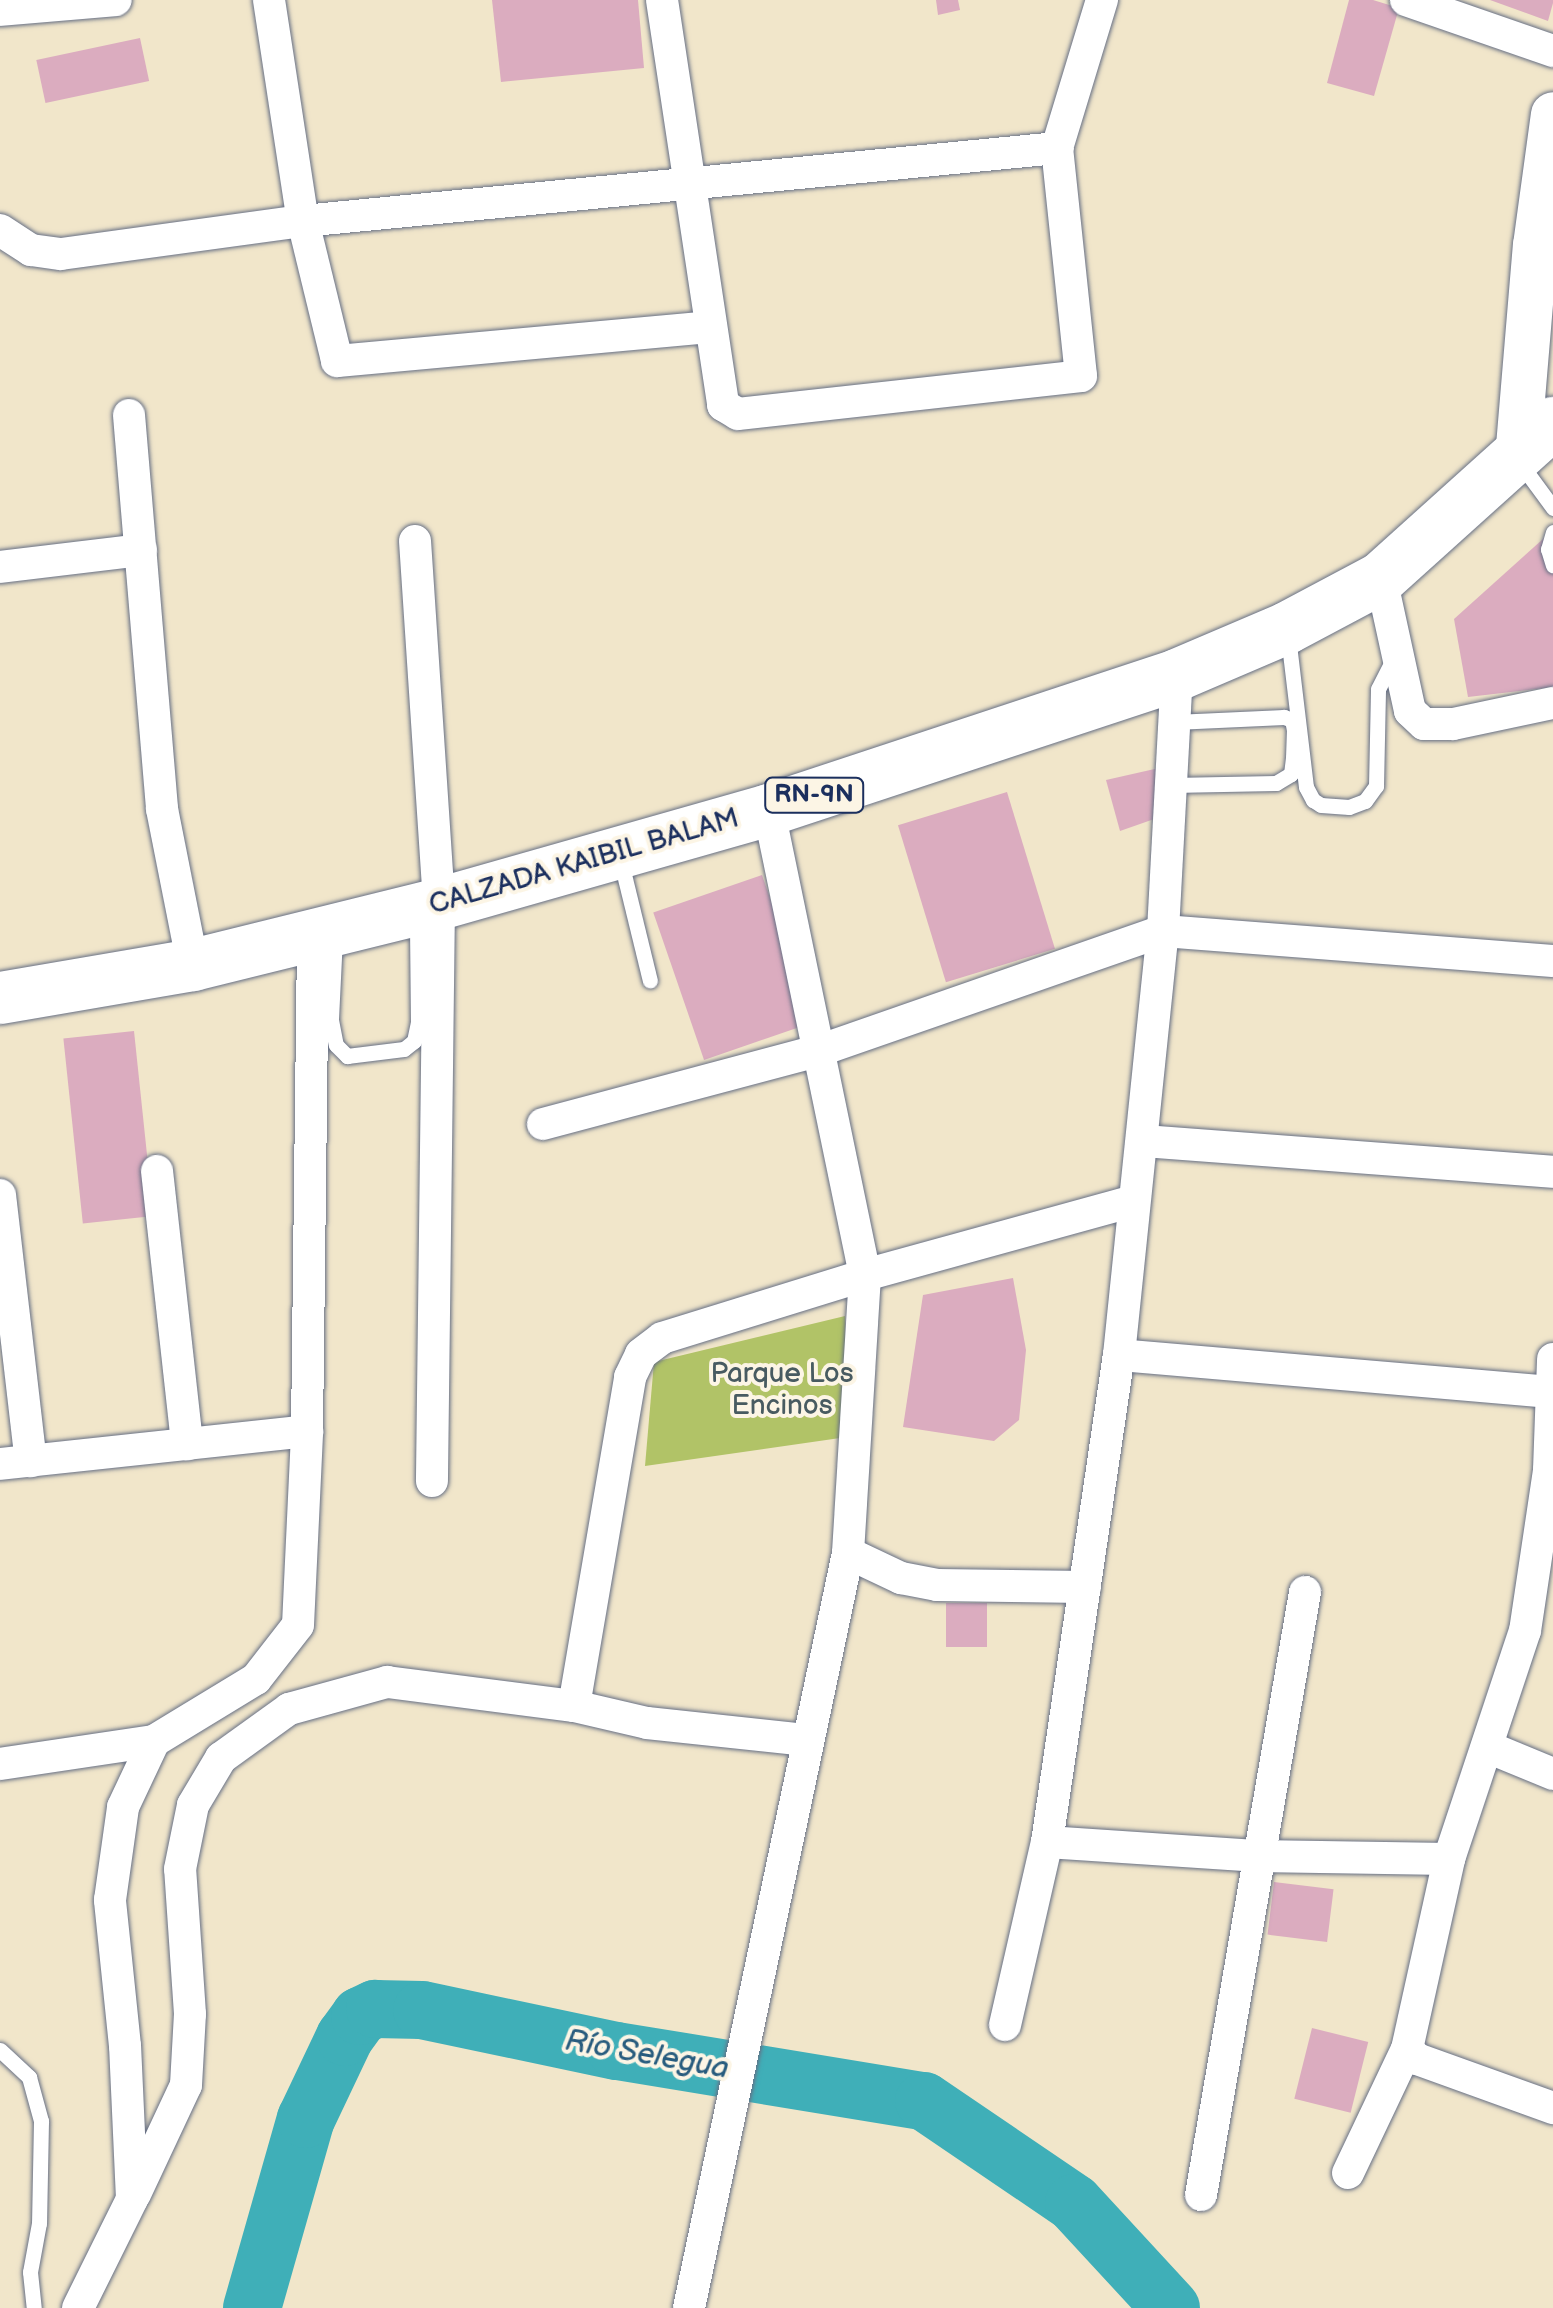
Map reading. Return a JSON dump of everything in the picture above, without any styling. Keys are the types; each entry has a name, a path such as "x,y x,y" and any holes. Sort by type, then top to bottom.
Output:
{"main road":[{"name":"CALZADA KAIBIL BALAM","path":"0,998 193,965 428,906 1175,698 1287,628 1382,578 1535,440"}],"street":[{"path":"0,10 116,0"},
{"path":"270,0 304,222 335,357 342,362 709,327"},
{"path":"662,0 723,405 738,414 1082,374 1057,148 1102,0"},
{"path":"1406,0 1553,50"},
{"path":"1535,440 1553,114"},
{"path":"0,230 31,250 61,254 304,222 1057,148"},
{"path":"129,416 162,808 193,965"},
{"path":"415,540 428,906 432,1482"},
{"path":"0,566 141,550"},
{"path":"1382,578 1410,711 1424,724 1453,724 1553,704"},
{"path":"1005,2026 1047,1842 1119,1355 1163,931 1175,698"},
{"path":"689,2308 728,2106 848,1554 865,1275 770,810"},
{"path":"0,1764 154,1741 256,1679 298,1626 324,930"},
{"path":"543,1124 820,1050 1163,931 1553,961"},
{"path":"1143,1141 1553,1172"},
{"path":"158,1171 187,1444"},
{"path":"0,1195 16,1463 307,1431"},
{"path":"574,1706 630,1377 641,1354 662,1338 865,1275 1133,1201"},
{"path":"1119,1355 1549,1392"},
{"path":"1348,2173 1408,2049 1449,1859 1490,1748 1539,1637 1551,1470 1549,1392 1553,1359"},
{"path":"848,1554 901,1578 937,1584 1085,1587"},
{"path":"1200,2195 1305,1592"},
{"path":"78,2308 186,2084 190,2014 180,1869 193,1805 220,1758 289,1709 387,1682 574,1706 647,1722 806,1740"},
{"path":"132,2199 125,2046 110,1900 123,1808 154,1741"},
{"path":"1490,1748 1553,1774"},
{"path":"1047,1842 1256,1856 1449,1859"},
{"path":"1408,2049 1417,2059 1553,2108"}],"lane":[{"path":"1535,440 1553,508"},
{"path":"1553,532 1548,548 1553,564"},
{"path":"1287,628 1306,787 1312,800 1321,805 1348,807 1365,801 1376,786 1378,689 1397,652"},
{"path":"1171,786 1276,783 1291,774 1293,758 1292,720 1175,698"},
{"path":"619,853 650,981"},
{"path":"324,930 331,1020 336,1045 347,1056 404,1048 414,1041 428,994"},
{"path":"0,2050 29,2077 41,2120 39,2223 30,2272 34,2308"}],"green space":[{"name":"Parque Los Encinos","path":"845,1316 847,1437 645,1466 654,1362"}],"building":[{"path":"492,0 638,0 644,68 501,82"},
{"path":"936,0 958,0 960,10 938,15"},
{"path":"1349,0 1373,0 1399,8 1374,96 1327,83"},
{"path":"1490,0 1553,0 1553,3 1548,21"},
{"path":"140,38 149,81 45,103 36,60"},
{"path":"1553,530 1553,687 1468,697 1454,619"},
{"path":"1159,768 1160,817 1120,831 1106,780"},
{"path":"1007,792 1055,949 946,982 898,825"},
{"path":"762,875 813,1023 704,1060 653,912"},
{"path":"134,1031 153,1216 83,1223 63,1038"},
{"path":"1013,1278 1026,1350 1019,1420 994,1441 903,1427 923,1295"},
{"path":"946,1603 987,1603 987,1647 946,1647"},
{"path":"1274,1882 1334,1889 1327,1942 1268,1935"},
{"path":"1312,2028 1368,2042 1351,2113 1294,2099"}],"waterway":[{"name":"Río Selegua","path":"252,2308 306,2119 345,2037 360,2016 375,2009 422,2010 617,2051 924,2101 1074,2203 1171,2308"}]}
